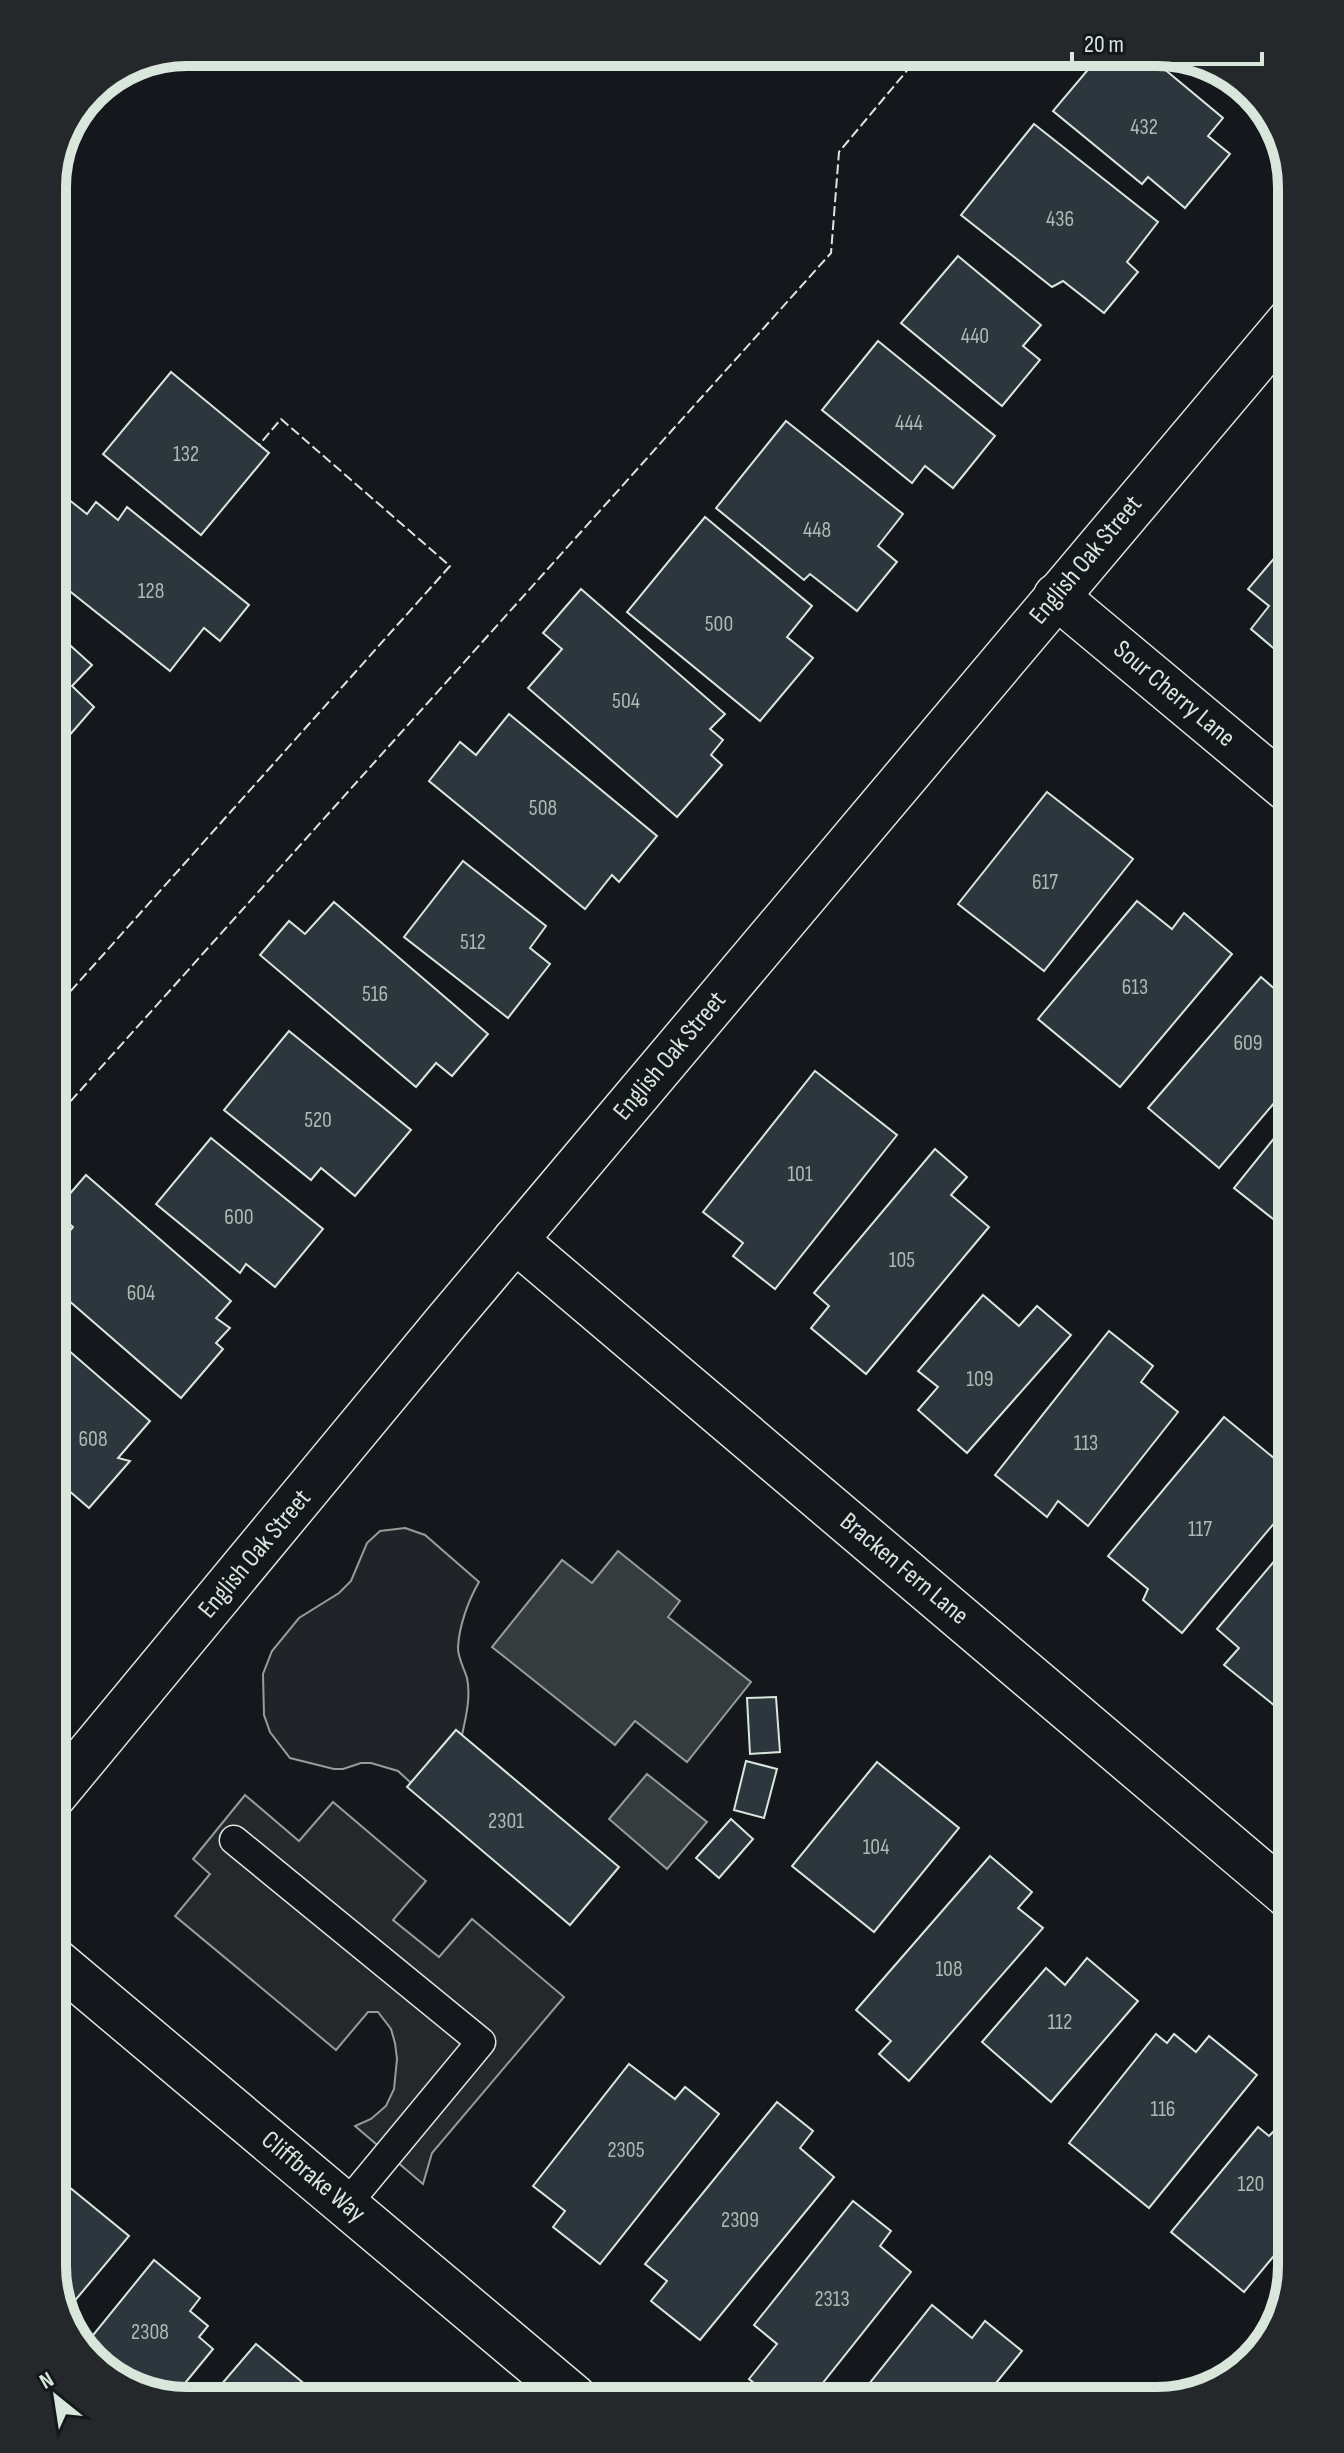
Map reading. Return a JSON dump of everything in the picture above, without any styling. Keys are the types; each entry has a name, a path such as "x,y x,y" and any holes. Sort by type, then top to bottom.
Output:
{"street":[{"name":"English Oak Street","path":"66,1781 515,1240 1278,334"},
{"name":"Sour Cherry Lane","path":"1056,596 1278,781"},
{"name":"Bracken Fern Lane","path":"515,1240 1278,1887"},
{"name":"Cliffbrake Way","path":"66,1970 562,2387"}],"lane":[{"path":"234,1840 481,2042 346,2205"}],"shaded area":[{"path":"405,1528 425,1535 479,1582 465,1614 459,1640 458,1652 467,1678 468,1692 462,1735 456,1730 411,1783 398,1771 371,1763 334,1769 290,1758 270,1732 264,1715 263,1674 272,1651 299,1618 339,1593 351,1581 367,1543 380,1531"},
{"path":"618,1551 680,1601 668,1617 751,1682 687,1762 635,1721 615,1745 492,1647 562,1560 592,1583"},
{"path":"647,1774 707,1822 667,1869 609,1819"},
{"path":"245,1795 299,1841 333,1802 426,1881 393,1920 439,1957 472,1919 564,1997 432,2153 423,2184 355,2126 371,2119 386,2106 394,2089 395,2043 391,2029 378,2012 368,2012 336,2050 175,1916 210,1874 193,1859"}],"building":[{"path":"1091,66 1161,66 1223,118 1208,136 1230,154 1185,208 1148,177 1142,184 1053,111"},
{"path":"1034,124 1158,222 1127,262 1138,272 1104,313 1063,281 1052,287 961,215"},
{"path":"958,256 1041,325 1023,346 1040,360 1002,406 901,323"},
{"path":"878,341 995,436 953,488 925,466 912,483 822,410"},
{"path":"171,372 269,453 201,535 103,454"},
{"path":"786,421 903,514 878,546 897,562 857,611 810,574 804,580 716,508"},
{"path":"68,499 87,514 96,502 118,520 127,507 249,605 220,641 204,628 170,671 66,588"},
{"path":"705,517 812,606 787,637 813,658 760,721 627,612"},
{"path":"1278,554 1278,652 1251,629 1269,606 1248,589"},
{"path":"581,589 725,714 710,729 723,740 711,755 722,765 677,817 528,688 562,649 543,633"},
{"path":"66,642 92,665 72,686 94,707 66,739"},
{"path":"509,714 657,836 619,882 612,875 585,909 429,781 460,742 476,755"},
{"path":"1047,792 1133,859 1044,971 958,904"},
{"path":"463,861 546,926 530,948 550,964 508,1018 404,937"},
{"path":"1137,901 1172,929 1184,913 1232,954 1120,1087 1038,1019"},
{"path":"334,902 488,1034 452,1076 436,1063 416,1087 260,955 289,921 305,934"},
{"path":"1261,977 1278,992 1278,1098 1219,1168 1148,1108"},
{"path":"289,1031 411,1130 355,1196 321,1168 311,1180 224,1110"},
{"path":"815,1071 897,1135 775,1289 733,1256 743,1243 703,1212"},
{"path":"1278,1133 1278,1223 1234,1188"},
{"path":"211,1138 323,1229 275,1287 246,1264 240,1273 156,1204"},
{"path":"935,1149 967,1177 951,1195 989,1227 866,1374 811,1328 829,1306 814,1293"},
{"path":"86,1175 231,1301 216,1318 230,1328 216,1343 223,1349 181,1398 66,1298 66,1235 73,1227 66,1221 66,1198"},
{"path":"983,1295 1019,1326 1037,1306 1071,1335 967,1453 918,1410 938,1387 918,1371"},
{"path":"1109,1331 1153,1366 1141,1382 1178,1412 1088,1526 1058,1501 1047,1517 995,1475"},
{"path":"66,1348 150,1421 118,1458 130,1461 89,1508 66,1488"},
{"path":"1224,1417 1278,1461 1278,1519 1182,1633 1143,1600 1148,1589 1108,1556"},
{"path":"1278,1557 1278,1708 1224,1665 1239,1648 1217,1629"},
{"path":"776,1697 780,1752 750,1754 747,1698"},
{"path":"456,1730 619,1867 570,1925 407,1787"},
{"path":"746,1761 777,1769 764,1818 734,1810"},
{"path":"877,1762 959,1828 874,1932 792,1866"},
{"path":"731,1819 753,1839 719,1878 696,1858"},
{"path":"990,1856 1032,1892 1018,1908 1043,1928 909,2081 879,2054 891,2041 856,2010"},
{"path":"1087,1958 1138,2001 1051,2102 982,2042 1046,1968 1065,1985"},
{"path":"1156,2034 1167,2043 1174,2034 1196,2052 1209,2036 1257,2075 1149,2208 1069,2143"},
{"path":"629,2064 675,2099 685,2087 719,2114 600,2264 553,2227 565,2211 533,2186"},
{"path":"777,2102 813,2131 800,2148 834,2177 700,2340 651,2301 667,2281 645,2264"},
{"path":"1258,2127 1269,2136 1278,2127 1278,2251 1244,2292 1171,2232"},
{"path":"66,2184 129,2236 72,2304 66,2266"},
{"path":"853,2201 891,2231 880,2246 911,2272 820,2387 759,2387 749,2379 777,2344 754,2325"},
{"path":"154,2260 200,2298 190,2311 208,2326 199,2337 213,2349 179,2387 156,2383 127,2371 101,2352 91,2340"},
{"path":"932,2305 972,2338 985,2321 1022,2351 993,2387 867,2387"},
{"path":"256,2344 308,2387 219,2387"}],"fence":[{"path":"66,1106 831,253 839,152 911,66"},
{"path":"66,996 450,566 281,419 259,445"}]}
